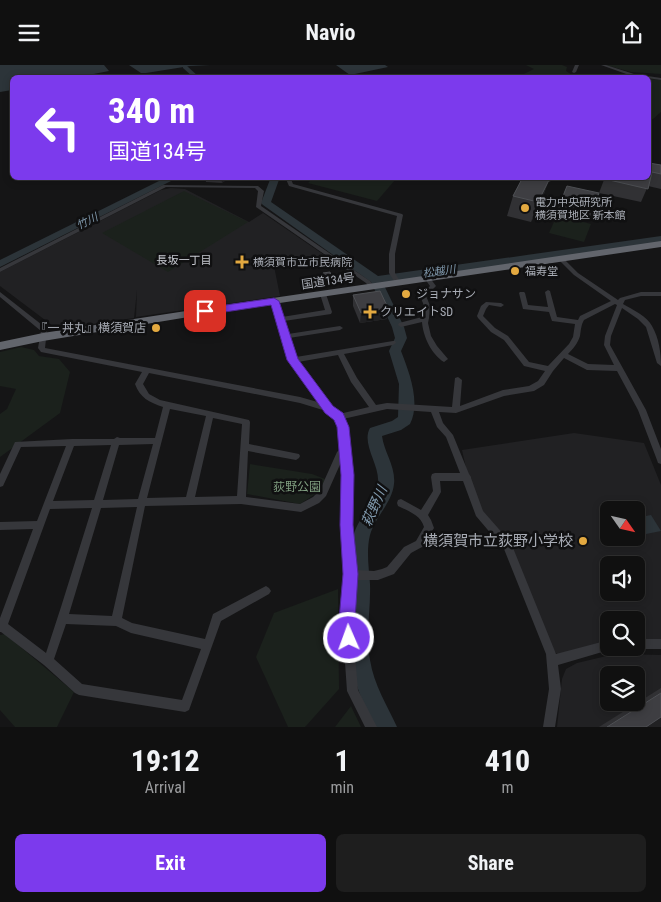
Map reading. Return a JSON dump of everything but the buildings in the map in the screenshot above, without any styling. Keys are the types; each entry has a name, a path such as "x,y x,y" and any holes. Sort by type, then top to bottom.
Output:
{"highway":[{"name":"国道134号","path":"0,346 43,337 274,301 661,244"}],"street":[{"path":"574,72 577,65"},
{"path":"603,65 633,75"},
{"path":"290,180 292,185 400,215 392,254 392,273 398,283"},
{"path":"0,270 165,186 256,187 262,191 258,206 262,210 377,286"},
{"path":"561,259 576,274 640,317 649,326 661,363"},
{"path":"428,279 433,286 423,296 428,309 424,319 430,344 444,359"},
{"path":"522,293 525,307 552,310"},
{"path":"548,293 554,319 579,322"},
{"path":"0,294 44,330 41,348 43,350 146,372 191,378 300,400 329,409"},
{"path":"279,321 329,312 323,294"},
{"path":"338,417 374,408 399,407 456,410 503,393 531,389 541,383 550,369 564,355 576,337 579,322 582,318 631,295 661,294"},
{"path":"274,301 284,337 293,360 329,409 338,417 343,427 347,475 346,525 354,575 347,620 354,691 371,727"},
{"path":"501,305 488,303 483,308 480,317 493,330 506,338 526,364 550,369"},
{"path":"617,303 607,345 642,410 661,459"},
{"path":"401,325 424,319"},
{"path":"284,337 340,328"},
{"path":"293,360 393,343"},
{"path":"340,352 354,380 374,408"},
{"path":"564,355 587,367 618,368"},
{"path":"146,372 139,384 147,397 167,405 246,422 241,500"},
{"path":"456,410 455,403 459,396 458,380"},
{"path":"116,621 142,502 167,405"},
{"path":"434,410 440,425 449,435 467,477 473,500 479,513 508,546 551,654 555,689 549,727"},
{"path":"190,501 210,414"},
{"path":"48,661 63,619 96,503 117,441"},
{"path":"0,483 18,444 157,441"},
{"path":"72,442 1,626 48,661 79,689 185,706 217,618 266,591"},
{"path":"245,447 296,456"},
{"path":"48,505 241,500 301,508 316,500 323,493 340,455 345,449"},
{"path":"423,515 438,492 435,477 467,477"},
{"path":"354,575 386,573 408,547 418,544 429,528 427,520 423,515 401,503"},
{"path":"0,526 39,525"},
{"path":"63,619 116,621 131,628 208,645"},
{"path":"645,644 661,644"},
{"path":"552,661 600,648"}],"shaded area":[{"path":"0,65 104,65 109,71 88,75 10,75 10,90 0,92"},
{"path":"129,65 210,65 141,73"},
{"path":"336,65 385,65 388,67 350,75"},
{"path":"171,188 185,189 249,222 263,213 330,259 274,266 280,296 136,317 137,290 134,318 57,329 0,286 0,272 161,190"},
{"name":"横須賀市立荻野小学校","path":"574,433 644,443 661,485 661,642 645,641 645,611 600,611 600,645 559,655 550,649 507,544 473,499 462,450"},
{"path":"651,515 661,531 645,534 645,516"},
{"path":"661,655 661,727 557,727 562,679 566,669 577,663 607,656"}],"green space":[{"path":"526,65 562,65 567,67 566,71 572,75 522,75 534,69"},
{"path":"605,65 661,65 661,74 631,72"},
{"path":"651,79 661,80 661,112 651,120"},
{"path":"311,180 395,180 377,201 308,183"},
{"path":"184,191 248,222 168,272 102,233"},
{"path":"557,215 591,224 584,242 549,233"},
{"path":"21,347 34,350 39,356 59,359 70,372 60,413 0,457 0,414 7,409 16,389 0,386 0,352"},
{"name":"荻野公園","path":"250,464 312,474 325,479 320,491 300,504 247,494"},
{"path":"338,589 339,689 305,727 288,727 256,657 274,613"},
{"path":"5,634 74,692 57,727 15,727 0,710 0,635"},
{"path":"351,706 361,727 335,727"}],"waterway":[{"name":"松越川","path":"185,67 194,75"},
{"name":"竹川","path":"0,264 169,180"},
{"name":"松越川","path":"275,180 266,203 376,280"},
{"name":"松越川","path":"376,280 661,239"},
{"name":"萩野川","path":"376,280 398,327 401,338 395,351 404,377 407,400 405,420 396,426 375,432 385,471 386,484 382,497 364,528 360,547 361,584 358,641 360,660 367,686 386,727"}],"place":[{"name":"電力中央研究所 横須賀地区 新本館","path":"525,208"},
{"name":"横須賀市立市民病院","path":"242,262"},
{"name":"福寿堂","path":"515,271"},
{"name":"ジョナサン","path":"406,294"},
{"name":"クリエイトSD","path":"370,312"},
{"name":"『一 丼丸』横須賀店","path":"156,328"},
{"name":"横須賀市立荻野小学校","path":"583,541"}],"district":[{"name":"長坂一丁目","path":"184,260"}],"route":[{"path":"205,311 274,301 284,337 293,360 306,380 329,409 338,417 343,427 347,475 346,525 350,574 347,620 349,638"}]}
